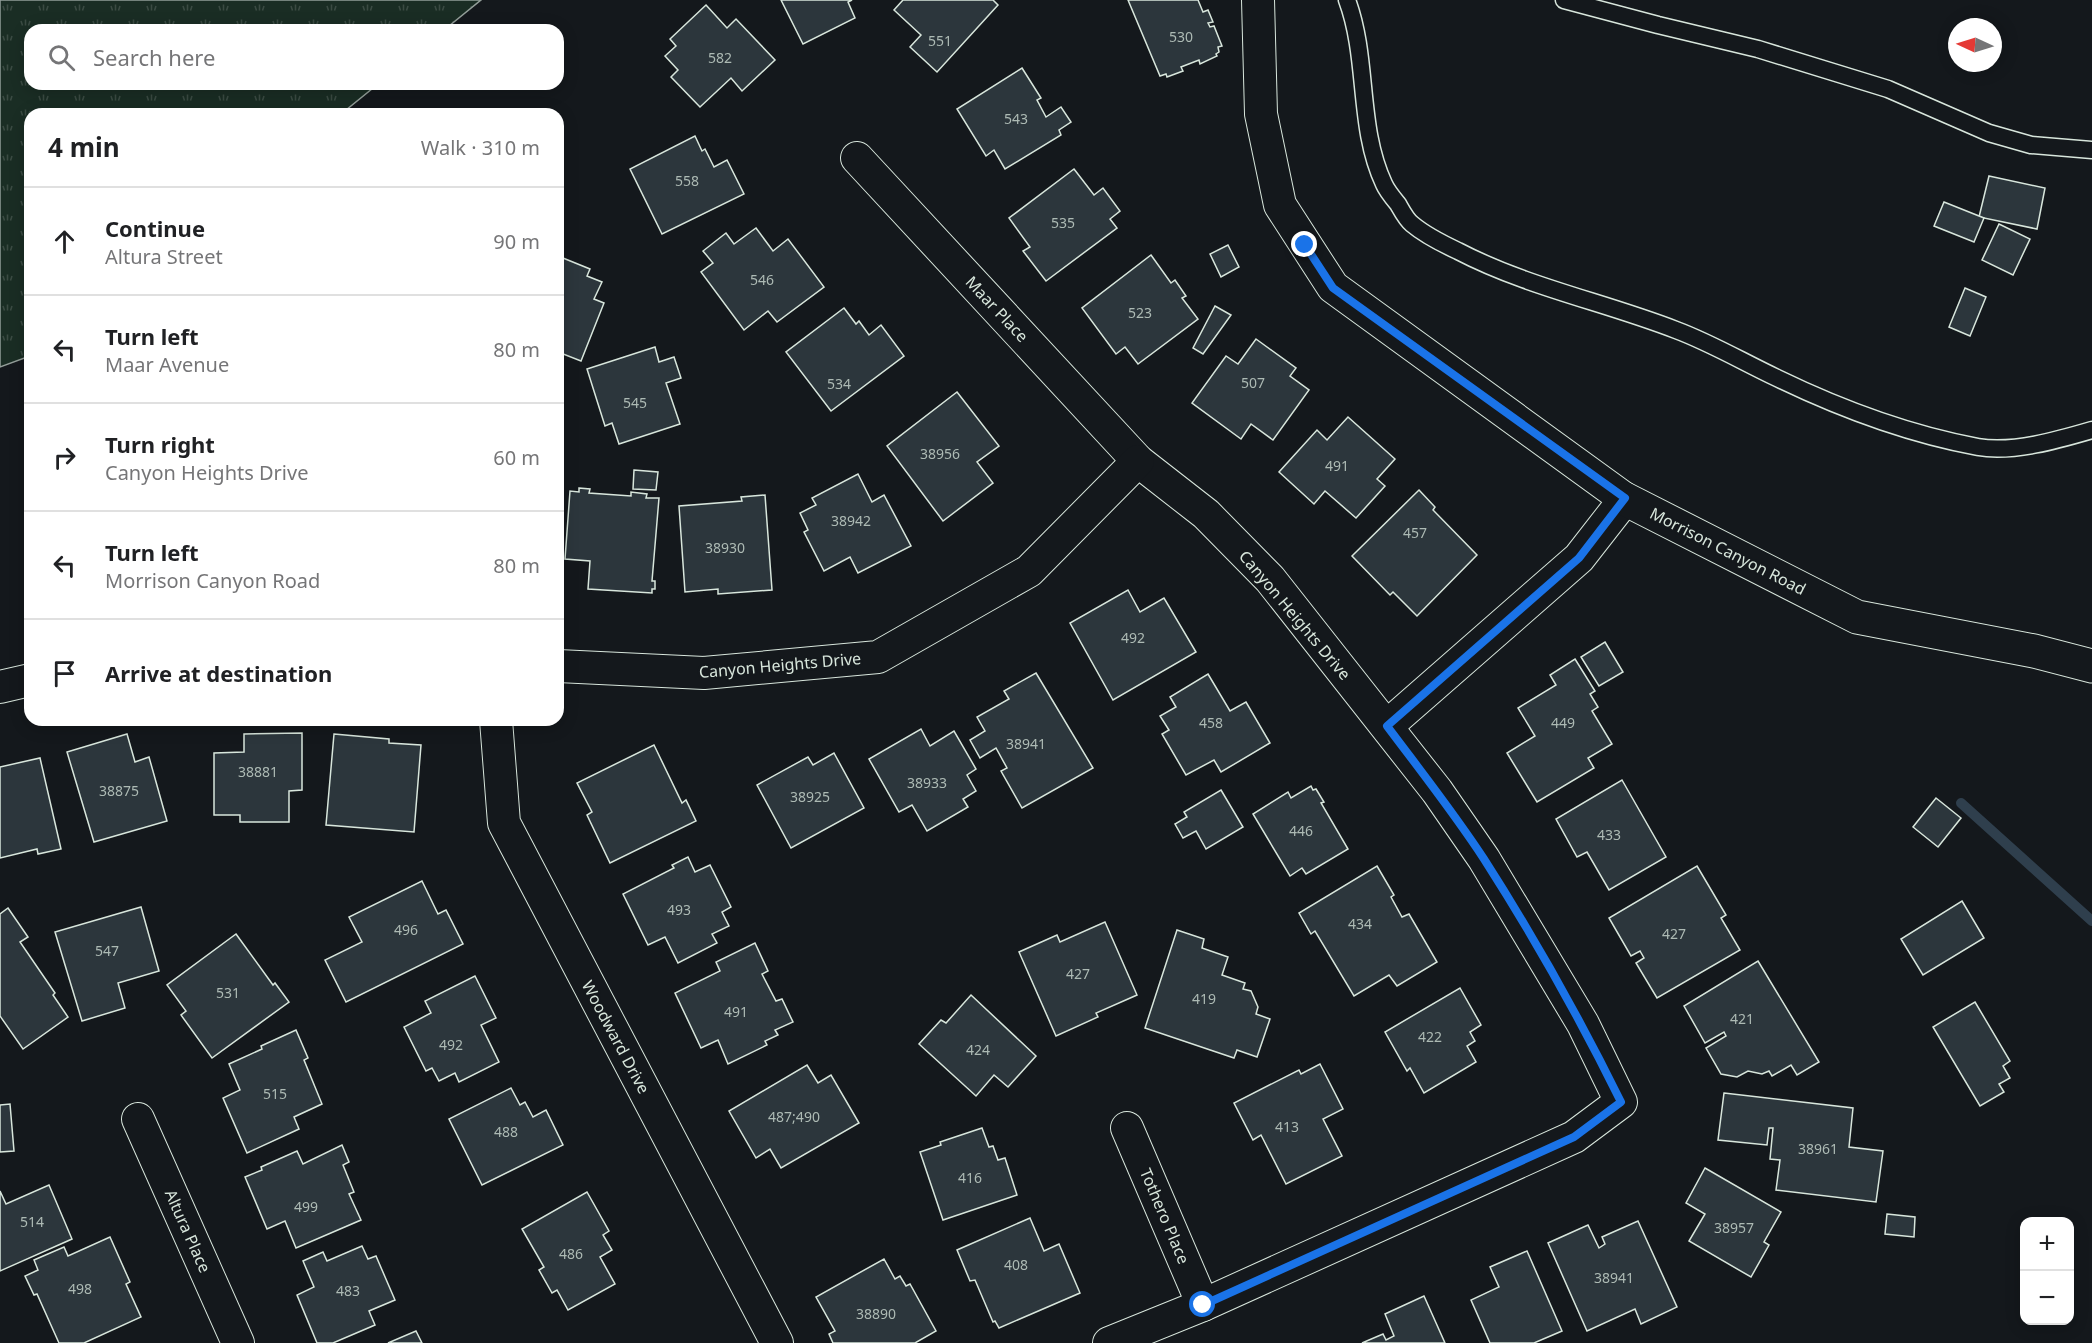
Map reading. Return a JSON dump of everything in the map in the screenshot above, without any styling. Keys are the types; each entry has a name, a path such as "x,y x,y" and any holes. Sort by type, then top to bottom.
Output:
{"street":[{"name":"Morrison Canyon Road","path":"1258,0 1261,114 1280,205 1333,288 1625,498 1857,617 2034,651 2092,666"},
{"name":"Maar Place","path":"857,158 1138,461"},
{"name":"Canyon Heights Drive","path":"564,666 704,673 878,657 1029,571 1138,461 1206,514 1270,579 1437,791 1484,859 1583,1024 1621,1102 1574,1137 1203,1305"},
{"path":"1387,726 1579,558 1625,498"},
{"path":"0,687 24,681"},
{"name":"Woodward Drive","path":"496,726 504,823 777,1343"},
{"name":"Altura Place","path":"138,1119 238,1343"},
{"name":"Tothero Place","path":"1127,1128 1203,1305"},
{"path":"1109,1343 1203,1305"}],"lane":[{"path":"1347,0 1361,62 1372,150 1385,186 1411,223 1446,245 1478,262 1508,274 1677,330 1728,352 1776,378 1890,425 1981,447 2006,448 2057,441 2092,430"},
{"path":"1564,0 1758,49 1888,89 1989,133 2031,145 2092,150"}],"green space":[{"path":"0,0 481,0 451,24 24,24 24,90 371,90 348,108 24,108 24,358 0,367"}],"building":[{"path":"781,0 852,0 848,2 855,18 803,44"},
{"path":"903,0 993,0 998,5 937,72 910,47 921,35 894,10"},
{"path":"1128,0 1198,0 1203,12 1208,10 1213,22 1208,23 1210,27 1214,26 1222,46 1218,47 1217,56 1200,64 1199,60 1181,67 1183,71 1167,77 1166,74 1160,76"},
{"path":"706,5 727,28 736,19 775,60 742,91 731,78 700,107 671,77 678,70 665,56 676,46 670,39"},
{"path":"1022,68 1041,98 1037,100 1046,117 1061,107 1071,122 1059,130 1061,135 1005,169 994,150 986,156 957,109"},
{"path":"695,136 702,151 705,149 714,167 727,160 744,194 662,234 630,169"},
{"path":"1074,169 1094,195 1103,188 1120,211 1110,219 1117,228 1046,281 1023,251 1030,247 1009,218"},
{"path":"1989,176 2045,188 2037,229 1979,217"},
{"path":"1944,202 1984,218 1974,242 1934,226"},
{"path":"1999,224 2030,239 2013,275 1982,260"},
{"path":"756,228 773,251 788,239 824,287 777,322 768,311 744,330 701,272 713,263 703,251 726,233 734,244"},
{"path":"1228,245 1239,267 1221,277 1210,254"},
{"path":"1151,255 1171,283 1175,280 1186,296 1182,298 1198,319 1138,364 1125,347 1116,354 1082,308"},
{"path":"564,258 590,269 587,276 602,282 594,299 604,303 581,361 564,354"},
{"path":"1965,288 1986,297 1970,336 1949,327"},
{"path":"1215,306 1231,315 1203,354 1193,348"},
{"path":"844,308 856,324 859,321 869,335 881,325 904,356 831,411 786,352"},
{"path":"1256,339 1296,368 1290,376 1309,390 1273,440 1251,424 1241,439 1192,403 1226,356 1238,364"},
{"path":"655,347 659,362 674,357 681,378 666,383 680,424 619,444 612,423 605,426 587,369"},
{"path":"957,392 999,446 977,462 993,483 943,521 887,446"},
{"path":"1348,417 1395,459 1377,479 1385,486 1356,518 1325,491 1314,504 1279,472 1317,430 1327,440"},
{"path":"634,470 658,472 656,490 633,489"},
{"path":"858,474 872,502 884,495 911,546 858,573 850,557 824,571 804,532 808,530 800,513 816,505 812,498"},
{"path":"579,488 590,489 589,493 631,496 631,492 647,494 646,498 659,498 652,581 655,581 655,589 652,589 652,593 588,589 590,561 565,559 570,491 579,492"},
{"path":"1419,490 1435,507 1433,510 1477,555 1417,616 1393,592 1390,595 1352,556"},
{"path":"765,495 772,590 718,594 718,589 685,592 679,506 742,501 741,497"},
{"path":"1128,590 1140,612 1164,598 1196,652 1113,700 1070,623"},
{"path":"1605,642 1623,672 1599,686 1581,657"},
{"path":"1575,659 1595,691 1590,694 1598,707 1592,711 1612,744 1588,758 1594,768 1537,802 1507,753 1535,736 1518,708 1556,685 1550,675"},
{"path":"1036,673 1093,768 1022,808 1001,771 1007,768 996,748 980,758 970,740 985,731 977,717 1009,699 1004,691"},
{"path":"1208,674 1230,711 1246,702 1270,743 1221,772 1214,760 1186,775 1162,734 1169,730 1160,716 1176,707 1170,697"},
{"path":"921,729 930,746 954,731 976,769 967,775 976,791 963,799 968,807 927,831 912,805 899,812 869,759"},
{"path":"302,733 302,790 289,791 289,822 240,822 240,815 214,815 214,753 244,752 244,734"},
{"path":"127,734 135,762 149,757 167,821 94,842 67,752"},
{"path":"334,734 389,739 389,743 421,745 414,832 326,825"},
{"path":"654,745 682,803 686,800 696,821 610,863 587,815 592,812 577,783"},
{"path":"834,753 864,808 791,848 757,785 808,757 813,765"},
{"path":"40,758 61,849 38,854 37,849 0,858 0,767"},
{"path":"1622,780 1666,857 1609,890 1587,852 1577,857 1556,819"},
{"path":"1311,786 1313,790 1316,789 1324,802 1321,803 1348,849 1306,874 1302,868 1290,876 1253,814 1288,792 1291,798"},
{"path":"1221,790 1243,827 1206,849 1196,831 1183,838 1175,824 1187,817 1184,812"},
{"path":"1936,798 1961,818 1938,847 1913,827"},
{"path":"688,857 695,872 710,865 731,907 722,912 729,926 712,934 717,943 678,963 665,937 648,945 623,894 674,868 672,865"},
{"path":"1377,866 1394,895 1391,897 1402,917 1409,914 1437,962 1397,986 1389,975 1354,996 1315,931 1311,934 1299,913"},
{"path":"1697,866 1726,915 1721,918 1740,950 1657,998 1636,963 1644,958 1640,951 1631,956 1609,918"},
{"path":"422,881 438,914 446,910 463,944 346,1002 325,960 362,942 349,917"},
{"path":"1962,901 1984,938 1923,975 1901,939"},
{"path":"141,907 159,971 118,983 125,1008 82,1021 55,932"},
{"path":"8,908 28,937 20,942 55,993 53,995 68,1017 23,1049 0,1016 0,914"},
{"path":"1105,922 1137,995 1096,1013 1098,1017 1056,1036 1019,952 1057,935 1060,942"},
{"path":"1177,930 1204,939 1202,948 1228,957 1222,975 1245,983 1243,989 1251,991 1258,1007 1256,1014 1270,1019 1257,1057 1237,1050 1234,1058 1145,1028"},
{"path":"236,934 273,985 275,983 289,1002 212,1058 181,1015 186,1011 167,985"},
{"path":"755,943 768,971 762,974 776,1001 782,999 793,1022 775,1030 778,1035 765,1041 767,1045 728,1064 718,1040 701,1048 675,993 720,971 716,962"},
{"path":"1758,961 1819,1062 1797,1075 1791,1065 1772,1076 1769,1071 1762,1074 1748,1071 1737,1077 1721,1074 1706,1048 1726,1036 1724,1032 1705,1043 1684,1006"},
{"path":"475,976 496,1018 481,1025 499,1062 459,1082 455,1073 439,1081 432,1068 426,1071 404,1027 431,1013 425,1001"},
{"path":"1460,988 1481,1025 1470,1032 1475,1041 1467,1046 1476,1062 1424,1093 1410,1068 1407,1071 1385,1032"},
{"path":"971,995 1036,1056 1008,1087 994,1075 976,1096 919,1044 941,1020 946,1023"},
{"path":"1975,1002 2010,1061 2003,1066 2010,1078 1999,1084 2004,1092 1980,1106 1933,1027"},
{"path":"296,1030 308,1058 304,1060 322,1104 294,1117 299,1129 247,1153 223,1098 240,1090 229,1064"},
{"path":"1320,1064 1343,1109 1323,1119 1342,1156 1286,1184 1261,1135 1253,1140 1234,1103 1299,1070 1301,1074"},
{"path":"807,1065 818,1083 831,1075 859,1123 781,1168 770,1149 756,1158 729,1111"},
{"path":"511,1088 520,1105 525,1102 533,1117 546,1110 563,1145 482,1185 449,1119"},
{"path":"1724,1093 1853,1108 1849,1147 1883,1151 1876,1202 1776,1190 1780,1160 1770,1159 1773,1128 1769,1128 1767,1145 1718,1140"},
{"path":"10,1104 14,1151 0,1152 0,1105"},
{"path":"982,1128 989,1147 993,1146 998,1160 1005,1158 1017,1195 943,1220 920,1152 941,1145 940,1142"},
{"path":"342,1145 349,1162 343,1165 354,1192 349,1194 361,1220 296,1248 285,1221 267,1229 245,1177 297,1151 303,1164"},
{"path":"1705,1168 1781,1212 1764,1242 1769,1245 1751,1277 1689,1241 1705,1214 1686,1203"},
{"path":"49,1185 72,1239 0,1271 0,1191 6,1204"},
{"path":"587,1192 609,1231 603,1235 612,1250 600,1257 615,1284 568,1310 557,1290 552,1293 539,1270 544,1267 522,1229"},
{"path":"1887,1214 1915,1217 1914,1237 1885,1234"},
{"path":"1030,1218 1044,1251 1059,1244 1080,1293 999,1328 995,1321 993,1322 975,1280 970,1281 957,1250"},
{"path":"1638,1221 1677,1307 1641,1324 1635,1309 1587,1331 1548,1243 1588,1225 1599,1248 1605,1244 1602,1237"},
{"path":"110,1237 130,1282 126,1284 141,1317 84,1343 59,1343 37,1294 34,1295 25,1276 38,1270 34,1260 64,1247 68,1256"},
{"path":"362,1246 368,1259 376,1256 395,1300 369,1311 375,1325 333,1343 317,1343 297,1295 314,1287 303,1261 323,1252 327,1261"},
{"path":"1527,1251 1562,1331 1534,1343 1490,1343 1471,1300 1499,1287 1490,1267"},
{"path":"884,1259 895,1279 900,1276 906,1286 910,1284 936,1331 915,1343 833,1343 829,1334 835,1331 816,1297"},
{"path":"1424,1296 1445,1343 1362,1343 1383,1334 1386,1340 1394,1336 1385,1314"},
{"path":"416,1331 422,1343 388,1343"}],"waterway":[{"path":"1961,803 2092,921"}],"route":[{"path":"1203,1305 1574,1137 1621,1102 1583,1024 1484,859 1437,791 1387,726 1579,558 1625,498 1333,288 1305,245"}]}
